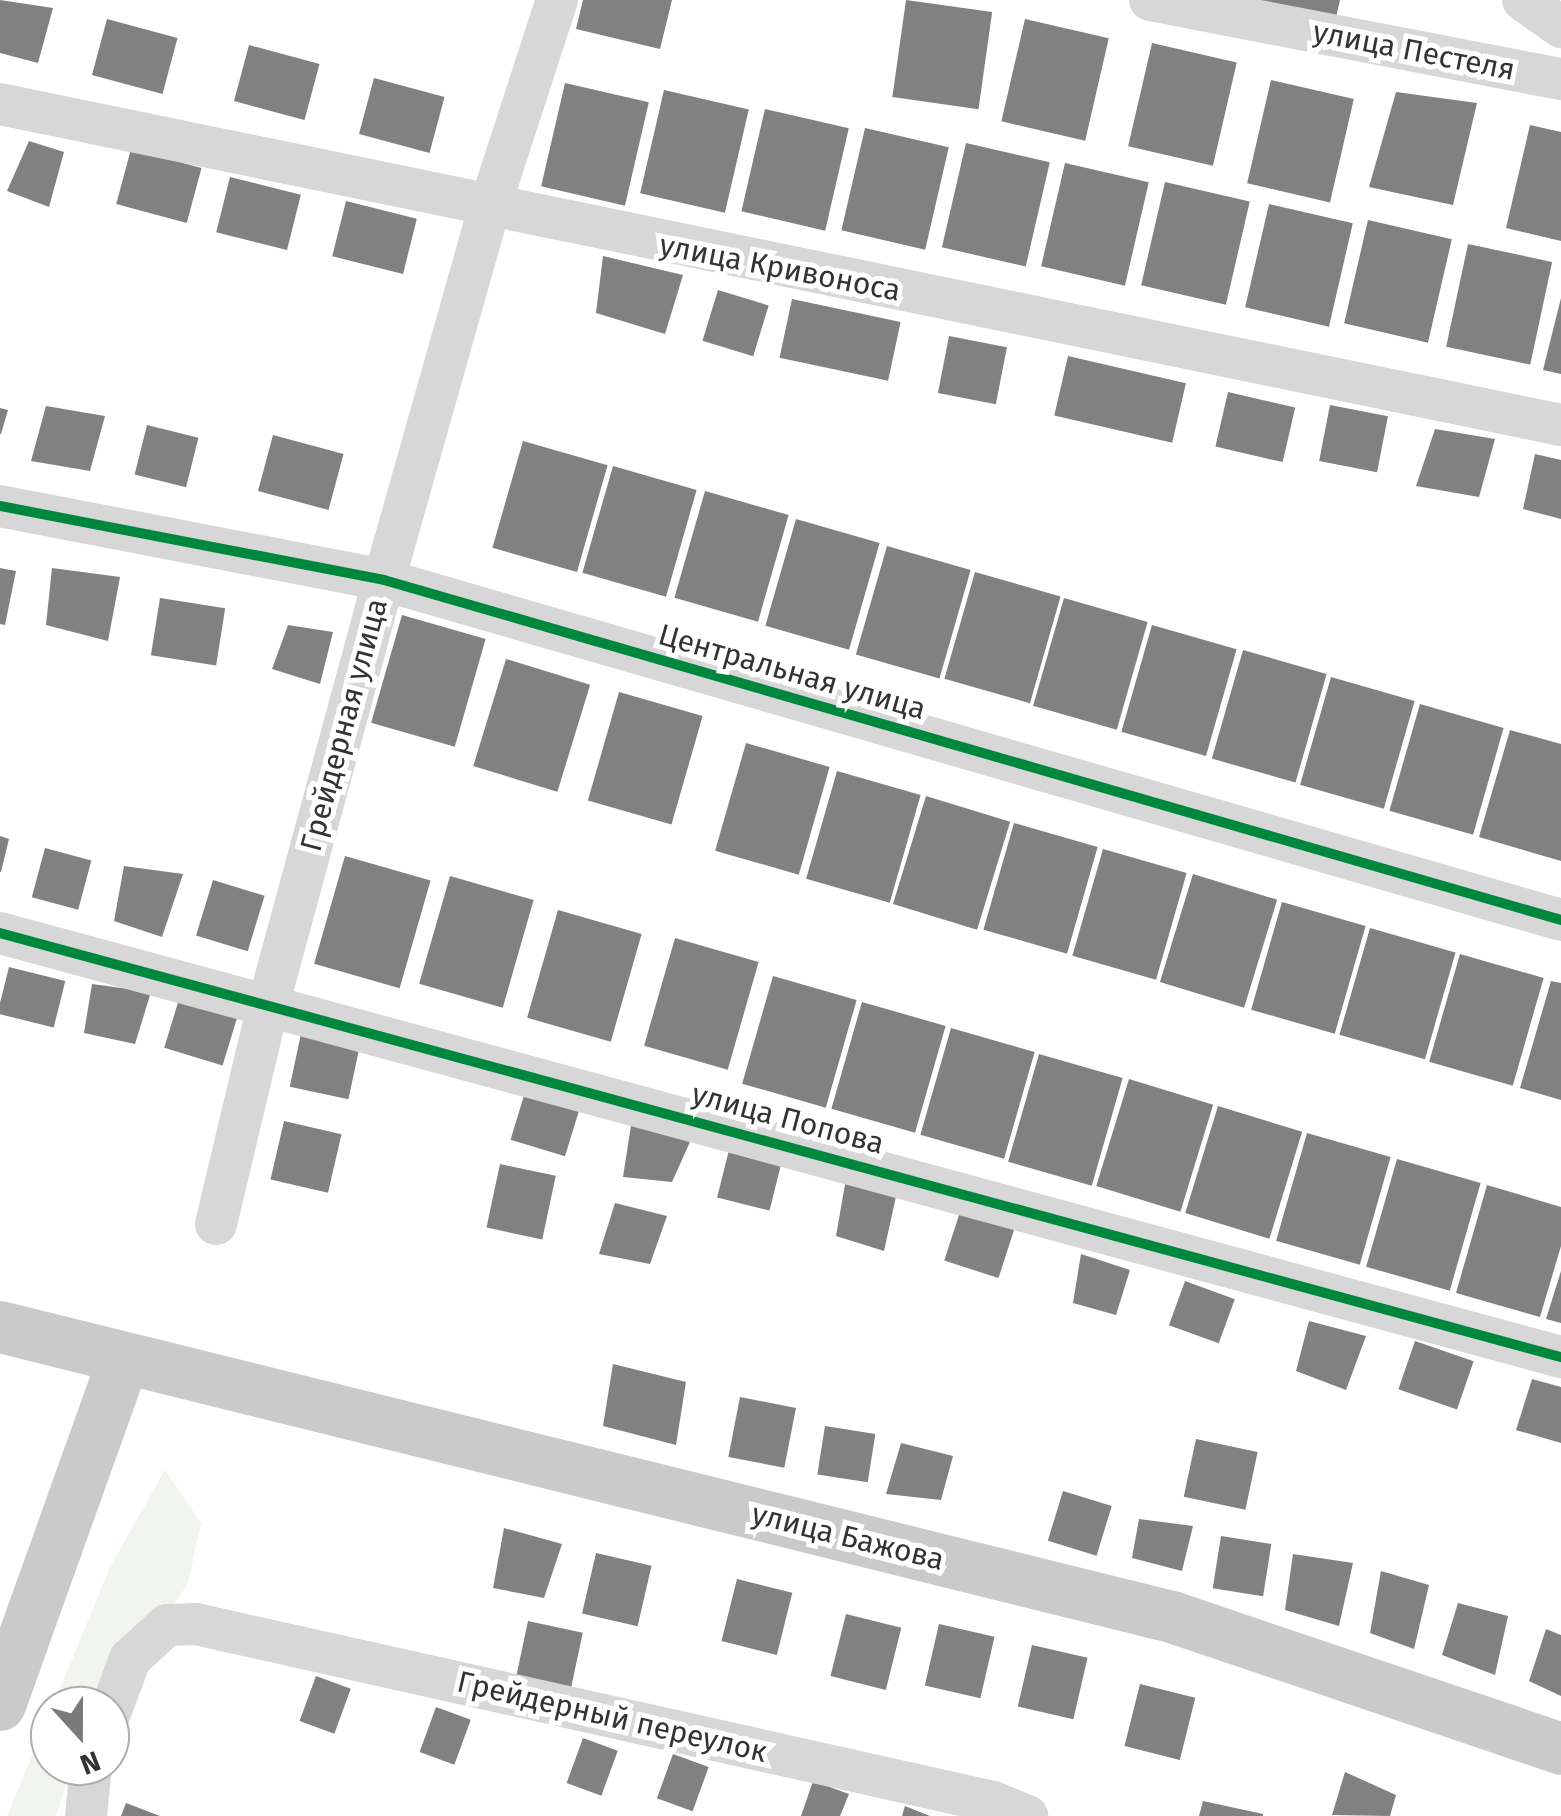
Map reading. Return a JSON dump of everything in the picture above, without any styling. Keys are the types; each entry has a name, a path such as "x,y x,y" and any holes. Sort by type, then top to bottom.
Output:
{"main road":[{"name":"улица Бажова","path":"0,1326 1172,1616 1561,1748"},
{"path":"0,1705 124,1359"}],"street":[{"name":"Грейдерная улица","path":"216,1224 269,1002 384,580 488,209 557,0"},
{"name":"улица Пестеля","path":"1150,0 1561,79"},
{"path":"1523,0 1561,26"},
{"name":"улица Кривоноса","path":"0,104 488,209 1561,426"},
{"name":"Центральная улица","path":"0,506 384,580 1561,920"},
{"name":"улица Попова","path":"0,933 269,1002 1561,1358"},
{"name":"Грейдерный переулок","path":"120,1686 130,1659 167,1625 196,1624 993,1802 1026,1816"},
{"path":"86,1816 89,1786"}],"shaded area":[{"path":"165,1470 201,1523 188,1584 114,1686 61,1686 110,1567"},
{"path":"30,1761 30,1786 66,1786 56,1816 7,1816"}],"building":[{"path":"0,0 53,8 38,63 0,53"},
{"path":"583,0 672,0 660,49 576,29"},
{"path":"906,0 992,12 979,109 892,97"},
{"path":"1251,0 1340,0 1334,26"},
{"path":"107,19 178,38 163,94 92,75"},
{"path":"1025,19 1109,38 1085,141 1001,121"},
{"path":"1152,43 1237,63 1213,166 1128,146"},
{"path":"249,45 320,64 305,120 234,101"},
{"path":"374,78 445,97 430,153 359,134"},
{"path":"1271,80 1354,99 1330,202 1247,183"},
{"path":"565,83 649,102 625,206 541,186"},
{"path":"664,90 749,110 725,213 640,193"},
{"path":"1396,92 1477,103 1453,205 1369,187"},
{"path":"765,109 849,128 825,231 741,211"},
{"path":"1530,125 1561,132 1561,241 1506,228"},
{"path":"865,128 949,147 925,250 841,230"},
{"path":"29,141 64,152 49,207 7,191"},
{"path":"966,143 1050,162 1026,267 942,247"},
{"path":"131,149 202,168 187,223 116,204"},
{"path":"1065,163 1149,182 1125,286 1041,266"},
{"path":"230,177 301,195 287,250 216,232"},
{"path":"1165,182 1250,202 1226,305 1141,285"},
{"path":"346,201 417,219 403,274 332,256"},
{"path":"1269,204 1353,223 1329,327 1245,307"},
{"path":"1368,220 1452,239 1428,343 1344,323"},
{"path":"1468,244 1552,262 1530,365 1446,347"},
{"path":"603,256 683,275 665,334 596,313"},
{"path":"718,290 769,305 753,356 703,341"},
{"path":"1561,298 1561,374 1543,370"},
{"path":"792,299 901,322 888,381 780,358"},
{"path":"949,336 1007,347 996,404 938,393"},
{"path":"1068,356 1186,383 1172,443 1054,415"},
{"path":"1228,392 1295,408 1283,462 1215,447"},
{"path":"1330,405 1388,416 1377,472 1319,461"},
{"path":"46,406 105,416 90,471 31,461"},
{"path":"0,408 8,410 1,434 0,434"},
{"path":"147,425 198,438 186,487 135,474"},
{"path":"1435,429 1495,439 1479,497 1416,486"},
{"path":"273,435 344,454 329,510 258,491"},
{"path":"523,441 608,465 577,572 492,548"},
{"path":"1535,454 1561,460 1561,519 1523,509"},
{"path":"613,466 697,490 666,597 582,573"},
{"path":"705,491 789,515 758,622 674,598"},
{"path":"796,519 880,543 849,650 765,626"},
{"path":"887,546 971,570 939,679 856,655"},
{"path":"0,568 16,571 5,625 0,624"},
{"path":"52,568 120,577 108,641 46,625"},
{"path":"975,572 1061,597 1030,703 944,679"},
{"path":"160,598 225,608 216,666 151,655"},
{"path":"1064,598 1148,622 1117,730 1033,706"},
{"path":"402,615 486,639 455,747 371,723"},
{"path":"288,625 333,632 320,684 272,669"},
{"path":"1152,625 1237,649 1206,756 1121,732"},
{"path":"1243,650 1327,674 1295,783 1212,759"},
{"path":"506,659 590,685 557,792 473,766"},
{"path":"1331,677 1415,701 1384,809 1300,785"},
{"path":"619,692 703,716 671,825 588,801"},
{"path":"1420,704 1504,728 1473,835 1389,811"},
{"path":"1510,730 1561,744 1561,861 1479,837"},
{"path":"746,743 830,767 799,875 715,851"},
{"path":"837,771 921,795 890,903 806,879"},
{"path":"926,796 1010,822 977,930 893,904"},
{"path":"1014,823 1098,847 1067,954 983,930"},
{"path":"0,836 9,839 1,872 0,872"},
{"path":"45,848 91,860 78,910 32,897"},
{"path":"1103,849 1187,873 1156,980 1072,956"},
{"path":"345,856 431,881 400,988 314,964"},
{"path":"124,866 183,874 162,937 114,921"},
{"path":"1193,874 1277,900 1244,1008 1160,982"},
{"path":"450,876 534,900 503,1008 419,984"},
{"path":"213,880 265,896 248,951 196,935"},
{"path":"1282,902 1366,926 1335,1034 1251,1010"},
{"path":"558,910 642,934 611,1042 527,1018"},
{"path":"1370,928 1456,953 1425,1059 1339,1035"},
{"path":"675,938 759,962 728,1070 644,1046"},
{"path":"1460,954 1544,978 1513,1086 1429,1062"},
{"path":"9,967 65,981 54,1028 0,1014"},
{"path":"773,976 857,1000 826,1108 742,1084"},
{"path":"1551,981 1561,983 1561,1100 1520,1088"},
{"path":"92,984 151,992 135,1044 84,1033"},
{"path":"180,996 238,1014 223,1065 164,1048"},
{"path":"862,1002 946,1026 915,1133 831,1109"},
{"path":"951,1028 1035,1052 1004,1159 920,1135"},
{"path":"302,1029 361,1041 348,1099 290,1087"},
{"path":"1039,1054 1123,1078 1092,1186 1008,1162"},
{"path":"1129,1079 1213,1105 1180,1212 1096,1186"},
{"path":"526,1089 581,1106 565,1156 511,1140"},
{"path":"1218,1106 1302,1132 1269,1239 1185,1213"},
{"path":"632,1119 694,1133 672,1182 623,1177"},
{"path":"284,1121 341,1134 328,1193 271,1179"},
{"path":"1307,1133 1391,1157 1360,1265 1276,1241"},
{"path":"729,1150 781,1163 770,1211 717,1198"},
{"path":"1397,1159 1481,1183 1450,1291 1366,1267"},
{"path":"500,1164 556,1176 542,1239 486,1228"},
{"path":"847,1173 897,1192 884,1251 836,1236"},
{"path":"1487,1185 1561,1207 1561,1246 1540,1317 1456,1293"},
{"path":"615,1203 667,1216 650,1264 599,1254"},
{"path":"960,1212 1014,1230 998,1278 944,1261"},
{"path":"1081,1254 1130,1270 1116,1315 1073,1303"},
{"path":"1561,1271 1561,1323 1546,1319"},
{"path":"1185,1281 1235,1299 1219,1343 1169,1325"},
{"path":"1309,1321 1366,1336 1346,1390 1296,1371"},
{"path":"1415,1341 1474,1361 1457,1409 1398,1389"},
{"path":"613,1364 686,1382 676,1445 603,1426"},
{"path":"1532,1379 1561,1387 1561,1443 1516,1430"},
{"path":"740,1397 796,1408 784,1468 728,1457"},
{"path":"825,1426 875,1434 868,1482 817,1474"},
{"path":"1196,1439 1258,1452 1245,1510 1184,1497"},
{"path":"901,1443 953,1456 941,1500 886,1494"},
{"path":"1063,1491 1112,1506 1097,1556 1048,1541"},
{"path":"1139,1519 1193,1526 1182,1571 1132,1558"},
{"path":"504,1528 562,1544 544,1598 493,1588"},
{"path":"1221,1536 1271,1544 1263,1596 1213,1588"},
{"path":"596,1553 652,1566 638,1626 582,1613"},
{"path":"1293,1554 1353,1563 1339,1626 1285,1610"},
{"path":"1381,1571 1429,1585 1414,1649 1370,1633"},
{"path":"737,1579 792,1593 777,1655 722,1641"},
{"path":"1458,1603 1508,1616 1495,1675 1442,1655"},
{"path":"846,1614 901,1628 886,1690 831,1676"},
{"path":"528,1621 583,1633 570,1693 515,1682"},
{"path":"939,1624 995,1637 980,1698 925,1685"},
{"path":"1546,1629 1561,1635 1561,1696 1529,1681"},
{"path":"1032,1645 1088,1658 1073,1719 1018,1706"},
{"path":"316,1676 351,1689 334,1734 300,1721"},
{"path":"1140,1684 1195,1698 1180,1760 1125,1746"},
{"path":"436,1707 471,1720 454,1765 420,1752"},
{"path":"583,1738 618,1751 601,1796 567,1783"},
{"path":"673,1754 709,1767 693,1811 657,1798"},
{"path":"1345,1772 1396,1795 1390,1816 1332,1815"},
{"path":"813,1781 849,1794 840,1816 801,1816"},
{"path":"1203,1801 1263,1814 1263,1816 1199,1816"},
{"path":"126,1803 160,1816 121,1816"},
{"path":"905,1806 930,1816 902,1816"}],"cycle path":[{"path":"0,506 384,580 1561,920"},
{"path":"0,933 1561,1357"}]}
